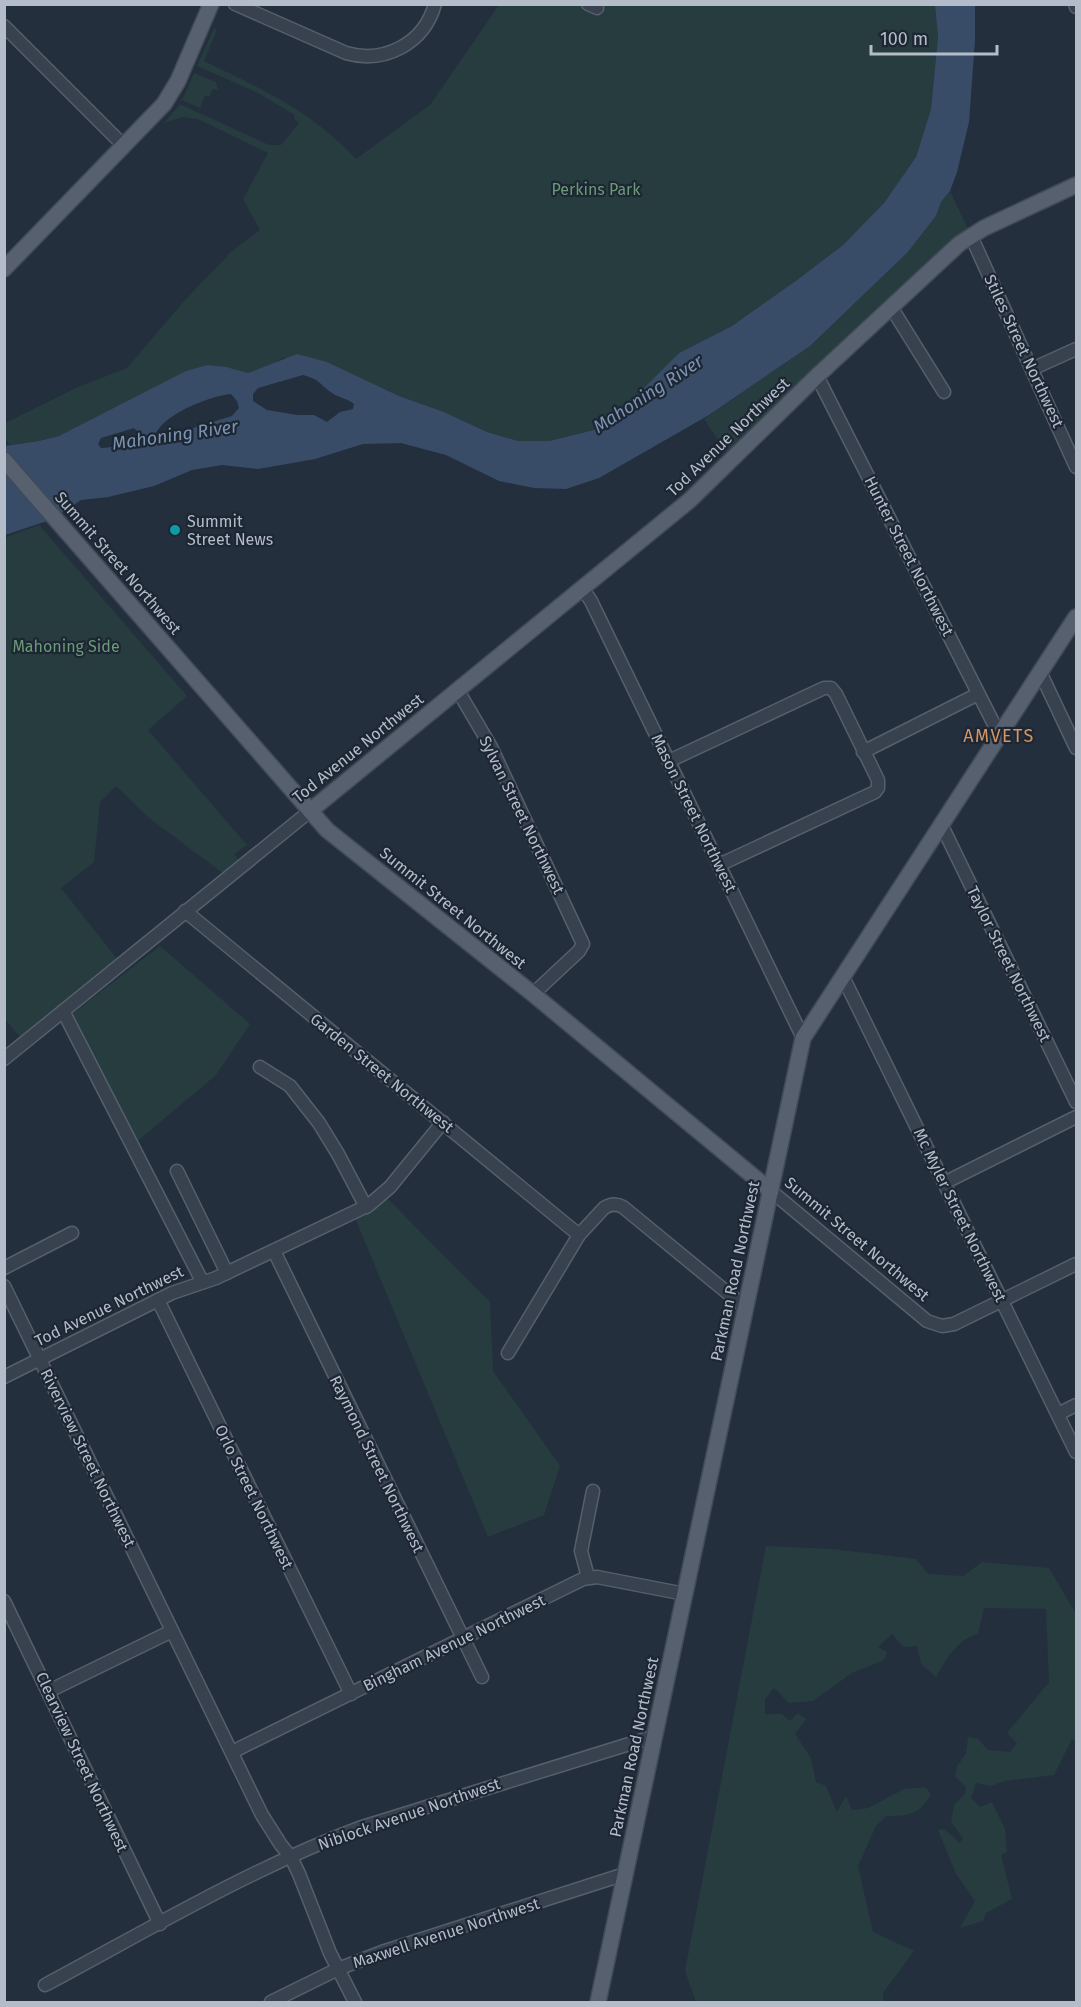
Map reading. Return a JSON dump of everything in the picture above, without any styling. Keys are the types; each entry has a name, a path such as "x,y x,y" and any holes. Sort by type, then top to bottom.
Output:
{"main road":[{"path":"4,269 164,104 211,4"},
{"name":"Tod Avenue Northwest","path":"310,811 690,500 817,376 959,244 984,228 1077,184"},
{"name":"Summit Street Northwest","path":"4,460 310,811 339,840 532,994 771,1191"},
{"name":"Parkman Road Northwest","path":"598,2002 804,1038 1077,618"}],"street":[{"path":"235,4 346,53 364,57 385,55 409,43 424,28 435,4"},
{"path":"4,26 124,146"},
{"name":"Stiles Street Northwest","path":"971,236 1077,467"},
{"path":"891,307 944,392"},
{"path":"1032,369 1077,349"},
{"name":"Hunter Street Northwest","path":"817,376 1000,736"},
{"name":"Mason Street Northwest","path":"582,588 591,601 804,1038"},
{"path":"1041,674 1077,748"},
{"path":"669,761 827,687 836,694 878,780 876,792 719,865"},
{"name":"Sylvan Street Northwest","path":"458,690 490,747 583,944 579,951 532,994"},
{"path":"863,752 978,694"},
{"name":"Tod Avenue Northwest","path":"4,1377 158,1300 202,1281 63,1011 310,811"},
{"name":"Taylor Street Northwest","path":"942,826 1077,1101"},
{"name":"Garden Street Northwest","path":"185,911 579,1235"},
{"name":"Mc Myler Street Northwest","path":"843,977 1077,1452"},
{"path":"4,1059 63,1011"},
{"path":"260,1067 290,1086 319,1123 366,1207"},
{"path":"944,1183 1077,1117"},
{"path":"202,1281 227,1273 366,1207 390,1187 443,1122"},
{"path":"177,1171 227,1273"},
{"name":"Summit Street Northwest","path":"771,1191 927,1321 936,1325 954,1324 1002,1301"},
{"path":"508,1353 579,1235 604,1208 612,1205 622,1207 746,1308"},
{"path":"4,1268 72,1233"},
{"name":"Raymond Street Northwest","path":"274,1251 482,1677"},
{"path":"1002,1301 1077,1264"},
{"name":"Riverview Street Northwest","path":"4,1286 232,1752"},
{"name":"Orlo Street Northwest","path":"158,1300 351,1694"},
{"path":"1058,1414 1077,1405"},
{"path":"593,1491 581,1551 588,1577 685,1594"},
{"name":"Bingham Avenue Northwest","path":"232,1752 588,1577"},
{"name":"Clearview Street Northwest","path":"4,1601 160,1924"},
{"path":"49,1691 172,1631"},
{"name":"Niblock Avenue Northwest","path":"45,1985 291,1857 359,1828 655,1736"},
{"path":"232,1752 270,1830 291,1857 338,1969 355,2002"},
{"name":"Maxwell Avenue Northwest","path":"271,2002 338,1969 382,1952 625,1874"}],"green space":[{"name":"Perkins Park","path":"499,5 935,5 938,37 931,109 916,157 884,203 843,245 732,326 679,353 642,390 622,415 594,430 549,441 518,441 487,432 444,412 399,396 327,362 283,358 269,366 248,373 120,406 59,436 10,445 5,438 5,423 78,387 127,368 185,300 232,251 260,230 243,199 268,153 198,119 182,117 164,123 180,104 269,145 281,145 299,123 294,119 295,115 258,93 197,66 214,28 217,30 204,61 304,114 322,127 356,159 430,105"},
{"path":"194,73 216,82 218,90 213,89 209,97 205,95 200,108 182,100"},
{"path":"950,191 969,231 727,453 704,419 810,346 907,253 936,216 941,202"},
{"name":"Mahoning Side","path":"39,525 187,696 148,730 247,845 234,854 240,861 224,874 148,817 116,786 100,802 94,862 61,888 118,960 21,1038 4,1018 4,538"},
{"path":"160,946 250,1024 216,1075 133,1145 72,1014"},
{"path":"387,1198 490,1302 493,1371 560,1466 544,1515 488,1537 355,1218"},
{"path":"766,1546 832,1549 916,1559 928,1574 963,1576 982,1562 1049,1568 1076,1614 1076,1741 1072,1739 1054,1775 1005,1781 991,1786 976,1783 971,1798 980,1807 992,1802 1005,1829 1007,1852 1001,1855 1012,1899 986,1913 983,1921 960,1928 975,1901 956,1874 938,1830 944,1829 960,1843 963,1838 951,1822 954,1805 965,1794 966,1787 955,1776 957,1766 966,1754 968,1737 978,1739 988,1750 1010,1752 1017,1743 1007,1733 1049,1682 1046,1609 984,1608 978,1634 964,1640 959,1645 948,1657 936,1677 921,1664 917,1646 903,1647 892,1634 878,1647 887,1652 884,1660 852,1673 813,1701 789,1703 774,1688 765,1699 765,1714 782,1714 790,1721 798,1713 806,1719 795,1734 811,1758 816,1782 826,1786 837,1812 846,1796 852,1810 868,1808 904,1789 925,1787 931,1794 922,1806 912,1813 886,1816 876,1826 858,1866 873,1932 914,1951 883,1993 883,2002 696,2002 685,1971"}],"water":[{"name":"Mahoning River","path":"935,5 975,5 969,122 957,172 950,191 941,202 936,216 907,253 810,346 709,415 599,478 566,489 534,488 499,481 446,455 401,443 363,444 315,459 258,469 222,465 192,470 154,486 108,497 81,500 53,519 5,535 5,446 59,436 186,371 208,365 248,373 297,354 327,362 399,396 444,412 487,432 518,441 549,441 594,430 622,415 642,390 679,353 732,326 797,280 843,245 884,203 916,157 931,109 938,37","holes":["303,375 316,380 335,395 354,404 353,409 340,412 327,422 314,415 267,410 253,401 253,394 258,388","231,394 237,401 239,408 232,416 157,439 154,437 158,429 176,414 211,398","134,428 139,433 126,442 106,448 101,448 98,444 101,438"]}],"place":[{"name":"Summit Street News","path":"175,530"}],"district":[{"name":"AMVETS","path":"999,736"}]}
